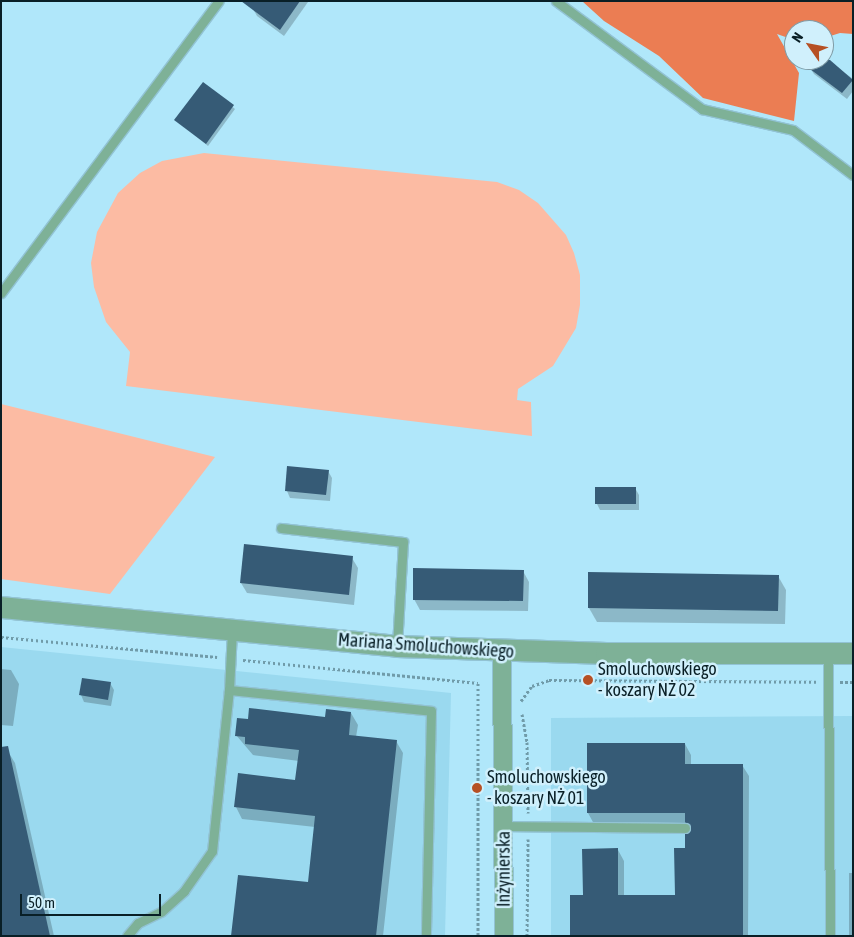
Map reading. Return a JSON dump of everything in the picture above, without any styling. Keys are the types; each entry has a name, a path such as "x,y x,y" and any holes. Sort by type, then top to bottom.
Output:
{"street":[{"name":"Mariana Smoluchowskiego","path":"1,607 397,646 502,652 853,653"},
{"name":"Inżynierska","path":"502,652 504,936"}],"lane":[{"path":"1,293 219,1"},
{"path":"556,1 702,108 793,130 853,174"},
{"path":"282,528 403,542 397,646"},
{"path":"126,936 138,923 162,912 184,892 212,851 229,690 232,630"},
{"path":"828,653 830,936"},
{"path":"229,690 431,711 426,936"},
{"path":"504,826 685,828"}],"path":[{"path":"1,637 478,683 478,936"},
{"path":"527,936 527,742 521,701 525,693 540,682 853,682"}],"shaded area":[{"path":"582,1 853,1 853,34 840,33 834,35 834,20 784,20 784,36 777,34 784,46 784,70 797,70 799,73 794,121 703,98 659,56 604,21"},
{"path":"204,153 497,182 519,190 538,203 566,235 574,253 580,275 580,305 576,328 553,366 518,389 517,400 531,402 532,436 126,386 130,352 106,322 94,287 91,263 97,232 118,193 140,173 162,161"},
{"path":"1,404 215,457 110,594 1,579"},
{"path":"1,647 451,693 445,936 1,936"},
{"path":"853,716 853,936 551,936 551,718"}],"building":[{"path":"241,1 300,1 280,30"},
{"path":"834,63 853,80 842,93 811,70 834,70"},
{"path":"203,82 234,105 206,144 174,120"},
{"path":"287,466 329,470 326,495 285,491"},
{"path":"595,487 636,487 636,504 595,504"},
{"path":"244,544 353,556 349,595 240,583"},
{"path":"413,568 524,570 523,601 413,600"},
{"path":"588,572 779,575 778,611 588,608"},
{"path":"82,678 111,682 108,700 79,695"},
{"path":"249,708 325,717 326,709 351,712 349,735 397,740 376,936 231,936 238,875 308,882 315,816 234,807 238,773 295,780 299,750 245,744 245,737 235,736 237,718 248,719"},
{"path":"587,743 685,743 685,764 743,764 743,936 570,936 570,895 583,895 582,849 618,848 618,895 675,895 674,848 685,848 685,834 691,829 685,822 685,813 587,813"},
{"path":"8,746 50,936 1,936 1,747"}],"place":[{"name":"Smoluchowskiego - koszary NŻ 02","path":"588,680"},
{"name":"Smoluchowskiego - koszary NŻ 01","path":"477,788"}]}
